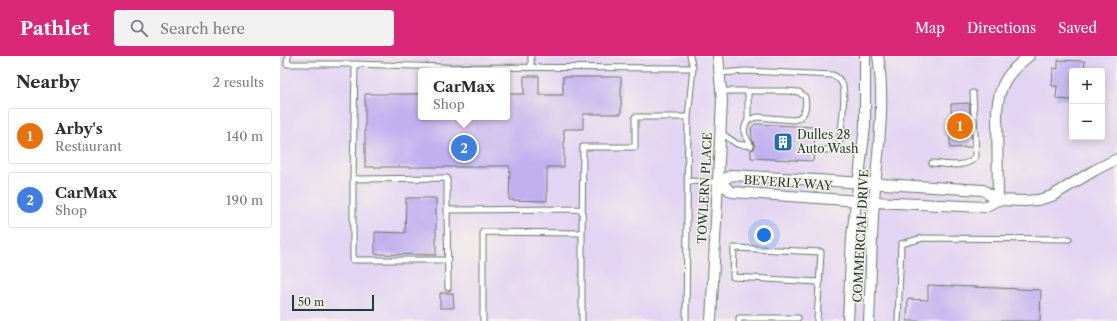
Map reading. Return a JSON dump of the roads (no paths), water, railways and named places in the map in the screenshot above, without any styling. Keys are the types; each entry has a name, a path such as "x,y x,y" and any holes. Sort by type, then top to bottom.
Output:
{"street":[{"name":"TOWLERN PLACE","path":"711,321 721,133 722,91 718,56"},
{"name":"COMMERCIAL DRIVE","path":"848,321 852,244 865,126 865,56"},
{"name":"COMMERCIAL DRIVE","path":"869,321 874,202 881,122 881,75 878,56"},
{"path":"1029,56 1008,74 1003,82 998,97 998,200 1038,200 1052,196 1095,170 1117,159"},
{"name":"BEVERLY WAY","path":"732,176 859,183 983,190 998,200 984,207 874,202 732,192 719,182 732,176"}],"lane":[{"path":"288,56 287,64 531,68 693,68"},
{"path":"531,56 531,68"},
{"path":"686,321 688,117 693,68 690,56"},
{"path":"355,64 353,260 448,260"},
{"path":"721,73 745,71 832,75 837,77 841,81 844,94 839,145 832,149 814,150"},
{"path":"722,91 786,91 798,92 805,97 806,105 804,113 800,118 794,120 758,117 748,120"},
{"path":"721,133 737,144 751,146 745,135 744,127 748,120 748,91"},
{"path":"932,163 954,165 966,164 974,160 976,156 973,93"},
{"path":"582,321 583,147 635,147 635,117 688,117"},
{"path":"353,179 447,178 448,288"},
{"path":"687,181 719,182"},
{"path":"447,210 582,209"},
{"path":"483,321 483,232 582,233"},
{"path":"898,321 901,244 922,238 1069,239"},
{"path":"817,321 821,252 734,248 733,277 819,282"},
{"path":"739,321 739,318 798,318"}],"place":[{"name":"Arby's","path":"960,126"},
{"name":"Dulles 28 Auto Wash","path":"783,142"},
{"name":"CarMax","path":"464,148"}]}
